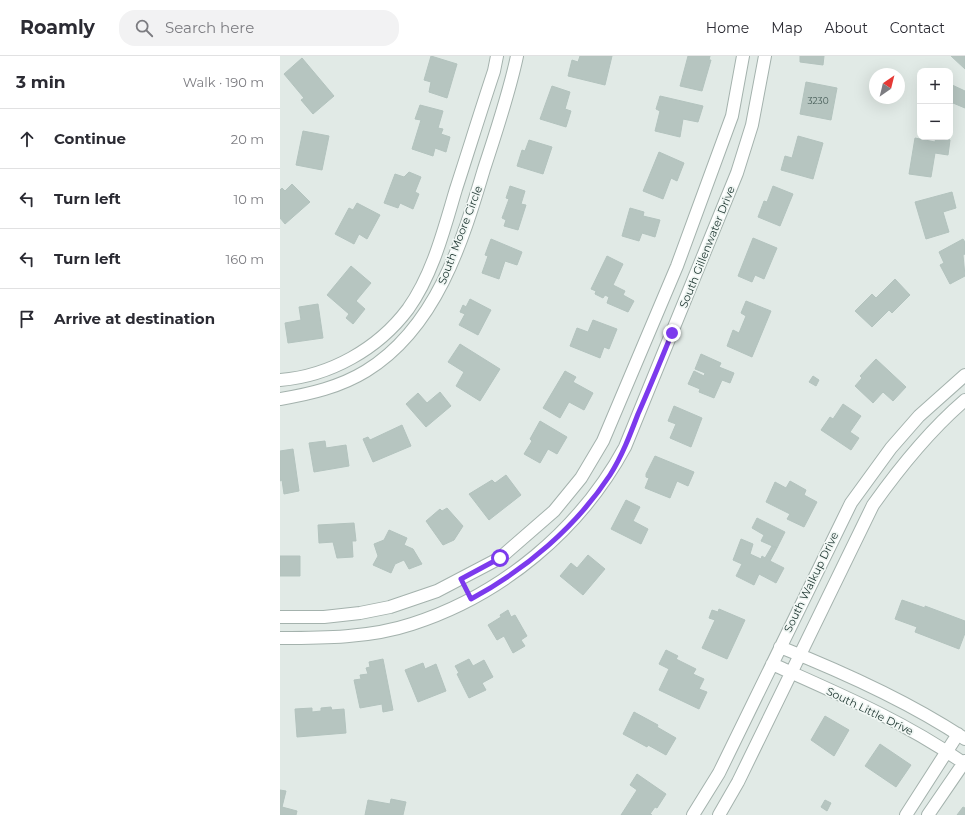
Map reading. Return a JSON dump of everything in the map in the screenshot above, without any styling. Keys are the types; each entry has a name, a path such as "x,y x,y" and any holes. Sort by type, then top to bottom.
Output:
{"street":[{"name":"South Moore Circle","path":"280,380 294,379 327,371 356,356 380,338 408,308 423,281 438,246 494,70 497,56"},
{"name":"South Moore Circle","path":"280,399 310,394 338,384 366,371 392,351 416,325 434,298 450,267 479,187 513,75 517,56"},
{"name":"South Gillenwater Drive","path":"280,617 324,617 368,612 390,607 437,591 500,558 554,512 581,478 603,441 677,266 732,116 743,56"},
{"name":"South Gillenwater Drive","path":"280,638 321,638 382,631 411,625 471,599 529,562 560,534 590,501 614,468 625,447 737,173 752,125 765,56"},
{"name":"South Walkup Drive","path":"693,815 719,773 839,525 865,481 919,416 965,375"},
{"name":"South Walkup Drive","path":"719,815 738,782 873,504 889,482 933,430 965,400"},
{"path":"461,579 471,599"},
{"name":"South Little Drive","path":"780,647 829,667 931,717 961,736"},
{"name":"South Little Drive","path":"772,664 907,728 965,762"},
{"path":"906,815 946,750 961,736"},
{"path":"928,815 965,762"}],"building":[{"path":"431,56 457,64 447,98 429,92 431,82 424,80"},
{"path":"580,56 612,56 605,85 568,76 572,60 578,62"},
{"path":"688,56 710,56 709,60 711,60 702,91 680,86"},
{"path":"800,56 824,56 823,65 800,62"},
{"path":"951,56 965,56 965,69"},
{"path":"302,58 334,96 313,114 301,100 304,98 284,74"},
{"path":"806,82 837,88 831,120 800,114"},
{"path":"953,85 965,91 965,108 953,103"},
{"path":"552,86 570,92 565,109 571,111 566,127 540,119"},
{"path":"660,96 703,106 698,122 683,119 680,137 655,131 660,111 656,109"},
{"path":"420,105 443,111 438,128 443,129 441,134 450,137 446,152 435,148 433,156 412,149 421,120 415,119"},
{"path":"303,131 329,136 322,170 296,165"},
{"path":"798,136 823,143 813,179 781,170 785,156 792,158"},
{"path":"915,138 917,140 935,142 935,140 950,140 948,155 935,153 931,177 909,174"},
{"path":"529,140 552,147 543,174 517,166 522,150 525,151"},
{"path":"659,152 684,163 677,181 671,178 663,199 643,191"},
{"path":"409,172 421,177 415,192 419,194 413,209 400,203 398,208 384,203 395,174 404,177"},
{"path":"292,184 310,202 285,224 280,218 280,190 282,188 285,191"},
{"path":"510,186 525,191 521,204 526,205 518,230 504,226 506,220 502,218 509,199 506,198"},
{"path":"773,186 793,194 780,226 758,217 764,201 767,202"},
{"path":"952,192 956,208 943,212 949,232 926,239 915,202"},
{"path":"357,203 380,215 367,239 359,234 354,244 335,234 349,208 353,210"},
{"path":"630,208 644,212 643,216 660,220 655,237 642,233 639,241 622,236"},
{"path":"753,238 777,248 764,279 755,275 752,282 738,276"},
{"path":"491,239 522,252 517,265 505,261 499,279 482,273 488,256 485,255"},
{"path":"963,239 965,242 965,254 963,255 965,276 950,284 940,265 944,263 939,252"},
{"path":"607,256 623,264 613,285 625,291 623,295 634,301 628,312 607,303 609,297 605,295 603,298 595,294 596,291 591,289"},
{"path":"351,266 371,283 356,301 365,309 353,324 346,318 349,314 327,295"},
{"path":"895,279 910,295 892,313 889,310 872,327 855,311 872,294 876,298"},
{"path":"470,299 491,310 478,335 459,325 465,314 460,312 463,305 466,307"},
{"path":"746,301 771,311 752,357 727,346 733,330 739,333 746,316 741,313"},
{"path":"318,304 323,338 288,343 285,323 301,320 299,307"},
{"path":"593,320 617,329 609,349 604,347 600,358 570,346 577,328 588,332"},
{"path":"460,344 500,369 480,401 456,386 464,372 448,362"},
{"path":"701,354 721,363 719,367 734,373 730,383 722,380 714,398 699,392 700,389 688,384 694,371 704,376 705,373 695,369"},
{"path":"876,359 906,387 893,401 883,392 873,403 855,386 862,378 860,376"},
{"path":"565,371 576,377 573,382 593,393 584,410 569,402 560,418 543,408"},
{"path":"813,376 819,380 816,386 809,382"},
{"path":"440,392 451,406 426,427 406,404 418,393 427,403"},
{"path":"843,404 861,416 850,432 859,438 851,450 821,430 830,417 833,419"},
{"path":"674,406 702,418 691,447 670,438 676,424 668,421"},
{"path":"540,421 567,437 557,454 548,449 540,463 524,454 532,441 530,439"},
{"path":"402,425 411,446 373,462 363,439 368,437 370,440"},
{"path":"325,441 326,448 346,445 349,466 314,472 309,443"},
{"path":"293,449 299,491 284,494 282,480 280,481 280,451"},
{"path":"655,456 694,472 688,486 677,481 670,498 645,488 649,478 646,477 646,474"},
{"path":"506,475 521,495 489,520 469,494 492,480 495,483"},
{"path":"790,481 806,490 804,495 817,502 804,527 787,519 790,514 766,502 775,482 786,488"},
{"path":"626,500 640,507 633,521 648,529 641,544 611,529"},
{"path":"447,508 463,526 454,540 443,545 426,521 440,509 442,511"},
{"path":"757,518 785,532 777,548 761,541 764,535 752,528"},
{"path":"354,523 356,541 352,541 353,557 337,558 333,542 319,543 318,525"},
{"path":"389,530 407,538 404,545 413,549 422,564 409,569 404,560 395,564 391,573 373,565 378,556 374,544 384,540"},
{"path":"741,539 753,544 750,554 761,559 762,556 765,558 772,546 777,548 770,561 784,568 776,583 759,574 754,585 736,576 742,564 733,560"},
{"path":"588,555 605,569 583,595 560,576 571,563 577,568"},
{"path":"280,556 300,556 300,576 280,576"},
{"path":"902,600 925,608 925,606 965,621 965,633 959,649 915,632 917,627 895,619"},
{"path":"719,609 745,620 727,659 702,648 715,620 709,618 712,610 718,612"},
{"path":"508,610 511,617 515,615 527,636 521,640 525,646 513,653 504,636 497,640 488,625 501,617 500,615"},
{"path":"666,650 678,656 676,659 696,669 693,674 704,679 699,689 707,692 699,709 659,690 669,669 659,664"},
{"path":"383,659 393,710 383,712 382,704 360,708 354,680 361,679 360,675 368,674 366,668 370,667 369,662"},
{"path":"469,659 473,666 484,660 493,677 482,683 486,690 469,698 457,674 459,673 455,666"},
{"path":"423,663 425,669 436,664 446,691 418,702 405,670"},
{"path":"331,707 332,710 344,709 346,733 297,737 295,709 312,708 312,712 321,711 321,708"},
{"path":"634,712 658,725 657,727 676,738 666,755 623,734"},
{"path":"825,716 849,730 834,756 811,740"},
{"path":"880,744 911,765 896,787 865,766"},
{"path":"637,774 666,794 657,808 655,807 650,814 652,815 621,815 637,790 630,785"},
{"path":"280,790 286,791 282,807 297,811 296,815 280,815"},
{"path":"391,799 406,802 403,815 365,815 368,800 390,804"},
{"path":"825,800 831,803 827,811 821,807"},
{"path":"963,807 965,808 965,815 957,815"}],"route":[{"path":"500,558 461,579 471,599 529,562 560,534 590,501 610,475 625,447 672,333"}]}
